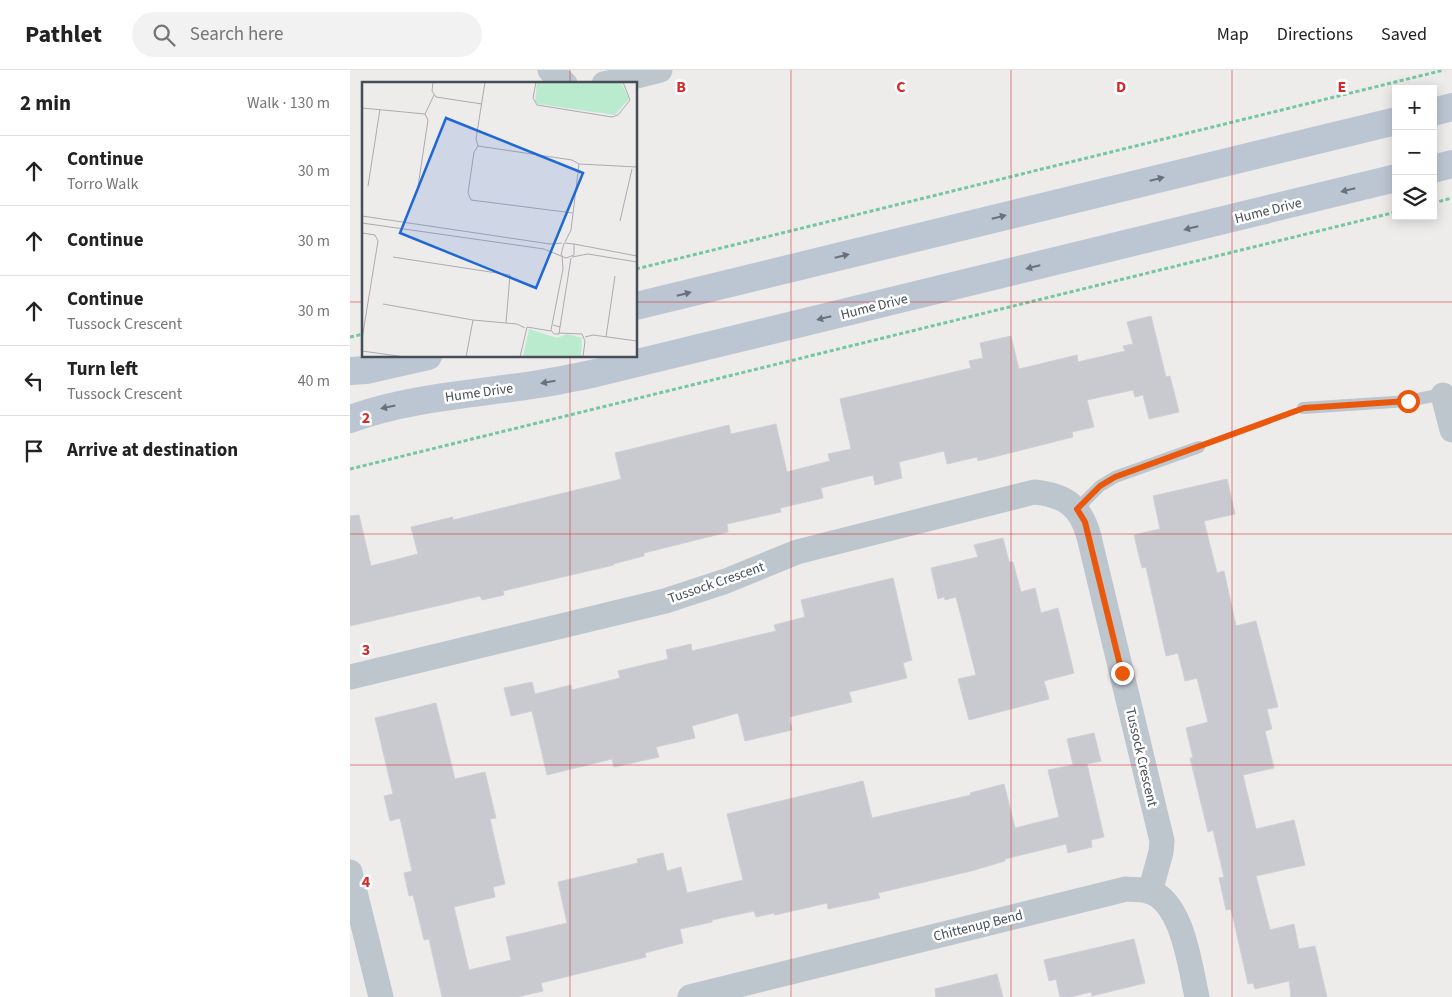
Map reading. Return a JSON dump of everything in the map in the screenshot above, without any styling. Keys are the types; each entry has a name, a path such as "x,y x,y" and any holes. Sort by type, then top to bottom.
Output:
{"street":[{"path":"550,70 563,82"},
{"path":"612,82 660,70"},
{"path":"1437,111 1452,107"},
{"path":"638,306 1392,122"},
{"path":"1437,168 1452,164"},
{"name":"Hume Drive","path":"350,419 375,410 417,401 539,384 596,373 1392,179"},
{"path":"350,371 366,370 419,358"},
{"path":"1448,393 1452,430"},
{"name":"Tussock Crescent","path":"350,677 665,601 726,581 797,552 1034,492 1049,493 1064,499 1077,509 1085,522 1090,537 1162,841 1161,852 1150,892"},
{"path":"350,872 381,997"},
{"name":"Chittenup Bend","path":"690,997 1126,889 1150,892"},
{"path":"1150,892 1167,904 1176,916 1182,933 1197,997"}],"lane":[{"path":"1304,408 1408,401 1448,393"},
{"path":"1077,509 1100,486 1115,477 1199,447"}],"path":[{"path":"638,269 1444,70"},
{"path":"1437,202 1452,198"},
{"path":"350,468 1392,213"},
{"path":"1199,447 1304,408"}],"building":[{"path":"1151,316 1166,377 1170,376 1179,412 1149,419 1143,395 1135,397 1133,390 1087,400 1094,427 1072,432 1073,437 978,461 977,457 947,464 944,451 899,462 902,478 875,485 873,475 821,488 823,498 780,508 781,512 727,524 728,532 644,553 644,556 614,565 503,591 504,595 482,600 480,596 350,626 350,516 359,515 371,566 418,554 411,527 453,517 453,520 621,479 615,453 729,425 731,434 776,424 787,472 830,461 828,454 851,449 840,399 971,368 969,361 983,358 980,343 1011,336 1019,369 1077,355 1078,362 1125,351 1123,346 1133,344 1127,322"},
{"path":"1227,479 1235,514 1204,521 1217,573 1224,571 1236,626 1256,621 1278,707 1267,709 1272,729 1265,731 1274,768 1243,775 1256,829 1294,820 1305,865 1256,876 1270,930 1294,924 1299,949 1315,946 1327,997 1291,997 1289,981 1255,989 1253,983 1248,984 1231,909 1226,910 1219,878 1224,877 1213,830 1208,832 1190,758 1193,758 1186,728 1208,722 1197,678 1185,681 1178,653 1166,656 1146,567 1142,568 1134,535 1160,529 1153,496"},
{"path":"1003,538 1009,562 1013,562 1021,592 1035,588 1041,613 1058,608 1074,673 1044,681 1049,699 969,720 958,679 976,675 956,597 945,600 944,597 938,599 931,568 978,557 974,545"},
{"path":"893,578 912,660 903,663 907,678 849,692 852,702 789,717 792,730 745,741 738,713 692,726 695,738 656,747 659,757 614,767 612,759 547,775 532,711 511,716 504,688 532,682 535,694 571,685 572,690 620,678 618,671 668,659 666,650 691,644 692,651 776,631 774,625 805,617 801,600"},
{"path":"436,703 455,779 485,772 496,818 490,819 505,884 493,887 495,897 454,907 469,970 511,960 506,937 567,923 558,882 638,863 637,859 663,853 667,871 681,867 687,893 743,880 727,814 863,781 872,818 971,795 970,793 1004,784 1015,828 1059,817 1048,770 1073,765 1067,739 1094,733 1101,761 1087,764 1104,837 1091,840 1092,847 1068,853 1066,844 1005,859 1005,861 971,871 878,893 880,898 828,909 827,903 775,915 774,913 756,917 754,911 712,920 712,922 680,929 683,943 645,953 646,957 541,983 543,991 517,997 442,997 429,939 424,940 413,895 409,896 404,873 412,871 400,818 390,821 384,796 393,794 375,718"},
{"path":"1134,939 1145,983 1092,996 1091,992 1070,997 1060,997 1056,979 1049,981 1044,960"},
{"path":"997,974 1003,997 936,997 935,989"}],"route":[{"path":"1122,673 1090,537 1085,522 1077,509 1100,486 1115,477 1304,408 1408,401"}]}
